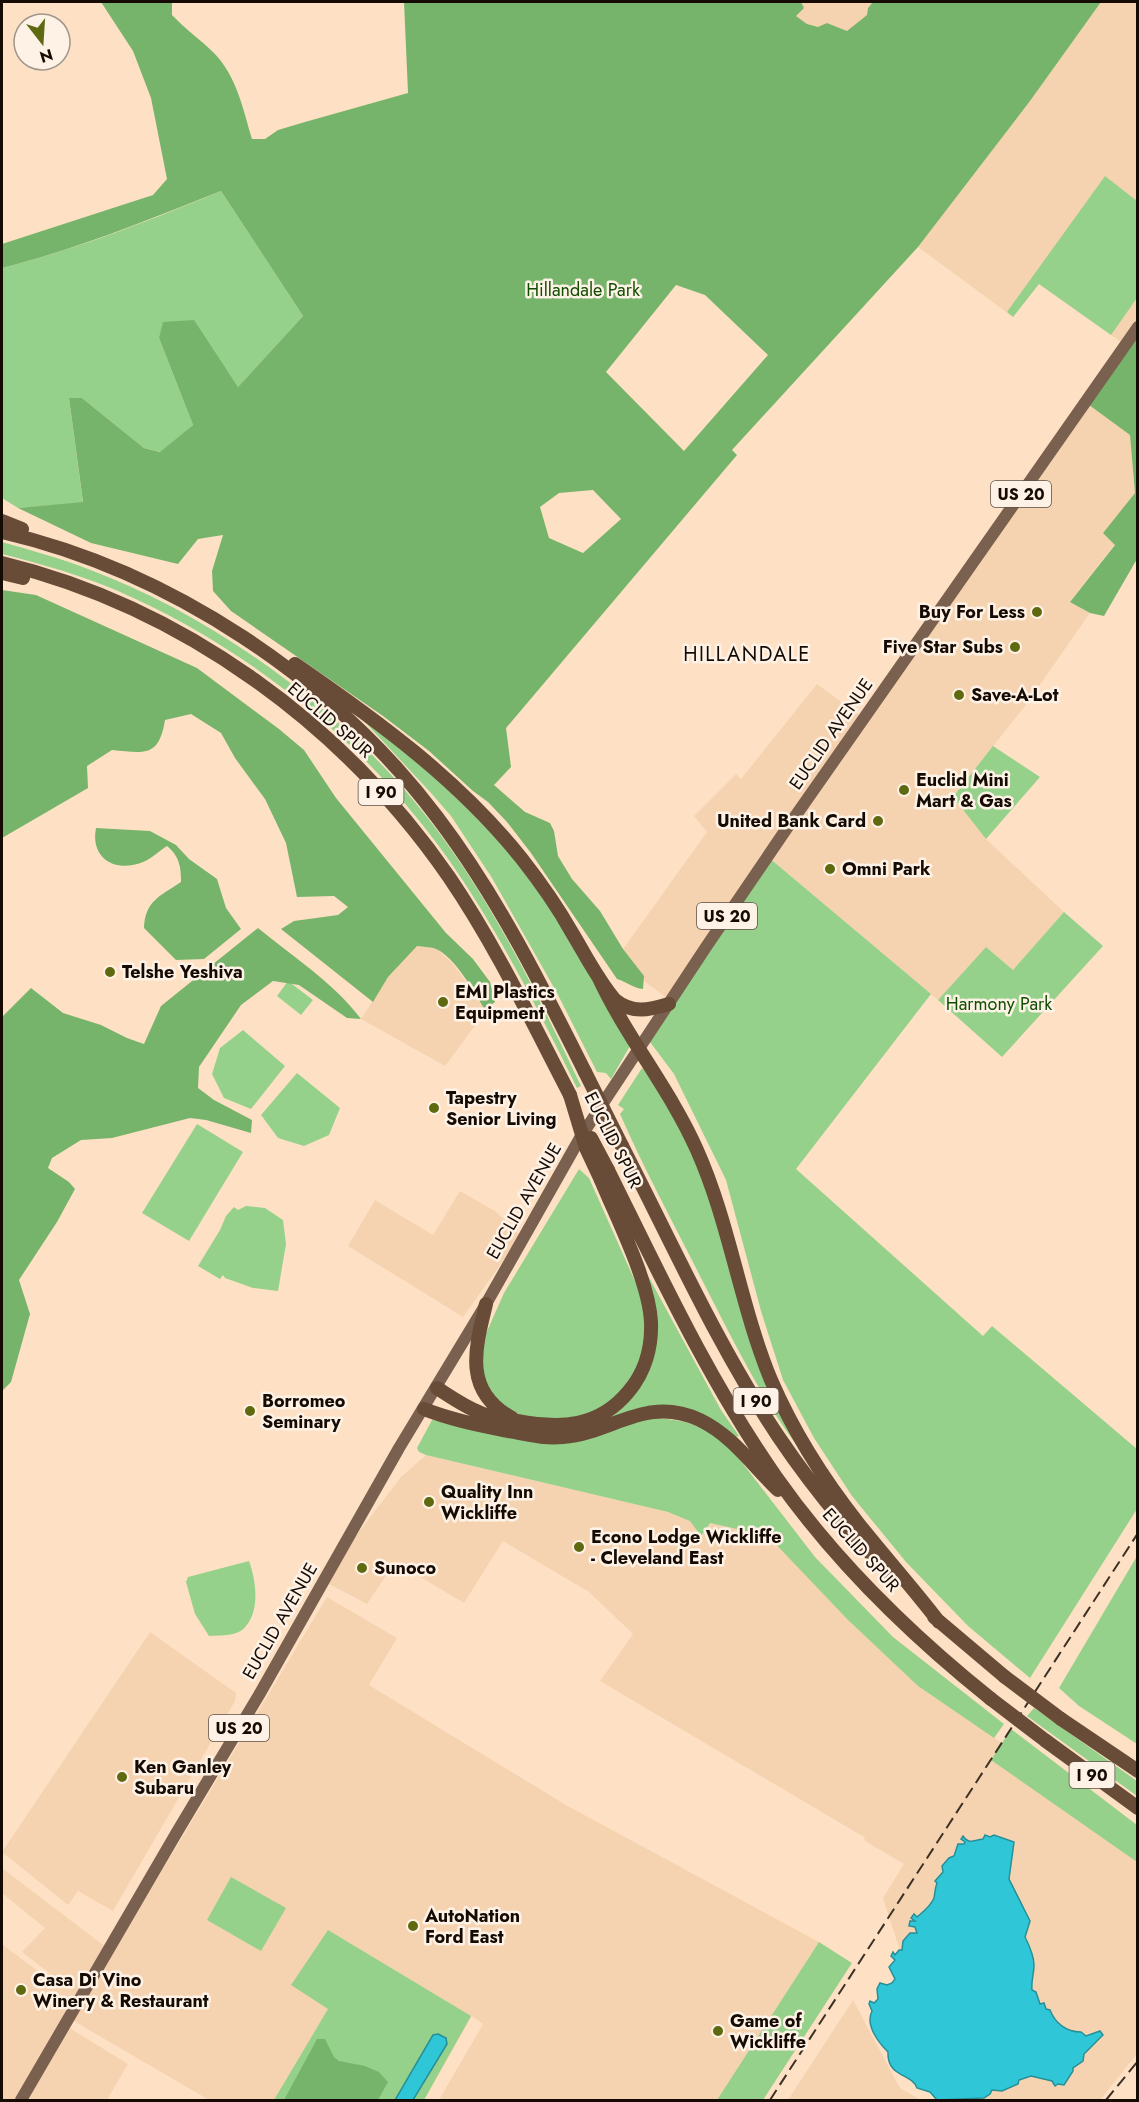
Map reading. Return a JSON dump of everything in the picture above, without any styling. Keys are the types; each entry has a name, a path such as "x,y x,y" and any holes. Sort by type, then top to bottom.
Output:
{"highway":[{"path":"2,521 90,559"},
{"name":"EUCLID SPUR","path":"2,532 90,559 165,592 237,633 303,681 343,715 401,774 436,815 468,860 506,921 749,1390 778,1436 822,1497 900,1586 939,1622 1005,1677 1137,1771"},
{"name":"EUCLID SPUR","path":"2,564 87,591 162,624 233,665 299,714 361,770 416,833 464,900 500,962 570,1095 586,1148 604,1175 718,1386 762,1457 811,1523 885,1604 958,1672 1137,1808"},
{"path":"2,573 87,591"},
{"path":"237,633 282,655 411,748 459,790 505,839 539,882 570,928 639,1050 674,1104 704,1166 730,1245 760,1350 787,1413 813,1458 845,1505 868,1536 908,1580 939,1622"},
{"path":"598,976 615,1000 626,1008 642,1011 669,1004"},
{"path":"437,1388 482,1414 520,1422 565,1426 594,1418 622,1399 634,1386 646,1363 651,1338 651,1320 638,1271 604,1175"},
{"path":"486,1304 476,1350 477,1376 493,1404 504,1414 520,1422"},
{"path":"424,1409 461,1422 554,1438 580,1434 630,1416 647,1413 689,1416 706,1424 731,1441 811,1523"}],"main road":[{"name":"EUCLID AVENUE","path":"21,2100 259,1695 394,1457 486,1304 580,1138 787,828 1137,327"}],"shaded area":[{"path":"798,2 885,2 847,31 827,23 818,28 807,24 796,16"},
{"path":"1101,2 1137,2 1138,327 1125,345 1039,284 1013,317 918,247 1030,101"},
{"path":"1085,402 1130,435 1135,493 1103,533 1115,544 1070,601 1090,613 1025,706 953,797 986,839 1064,912 1013,970 986,947 938,1000 768,857 671,1001 644,981 623,949 707,832 694,816 736,774 741,779 817,684 863,718"},
{"path":"416,946 437,949 451,962 485,1010 489,1007 445,1066 361,1019 388,977"},
{"path":"460,1191 495,1211 521,1236 463,1317 348,1246 375,1200 433,1235"},
{"path":"426,1455 769,1536 848,1620 918,1686 1002,1743 992,1759 1137,1862 1137,2054 1100,2100 948,2100 883,1898 904,1864 865,1841 864,1837 600,1681 633,1634 589,1592 503,1541 464,1603 395,1562 367,1604 327,1583 355,1537 401,1477"},
{"path":"327,1597 397,1638 369,1685 566,1805 819,1942 717,2100 439,2100 483,2024 472,2016 424,2100 209,2100 72,2020"},
{"name":"Ken Ganley Subaru","path":"150,1632 236,1693 235,1701 113,1911 78,1891 68,1905 2,1852"},
{"path":"2,1868 107,1948 18,2100 2,2100 3,1945 46,1977 49,1973 22,1952 45,1928 2,1893"},
{"path":"853,2000 900,2088 921,2100 788,2100"},
{"path":"68,2027 128,2064 107,2100 25,2100"}],"green space":[{"name":"Hillandale Park","path":"101,2 172,2 172,15 214,53 228,72 238,94 252,139 265,139 278,130 408,93 404,2 801,2 804,8 796,16 807,24 818,27 827,23 847,31 867,15 868,8 873,2 1101,2 1030,101 918,247 732,450 737,455 506,728 511,767 494,785 525,812 550,823 554,831 558,856 572,879 600,911 623,949 644,976 643,989 617,979 531,853 488,802 429,751 383,716 231,611 213,591 212,571 223,535 198,539 178,564 91,543 18,508 83,502 69,398 82,398 144,448 160,452 193,425 159,338 163,322 194,320 238,387 303,316 221,191 85,243 2,268 2,244 153,195 167,179 151,98 133,51","holes":["676,285 705,295 768,355 684,451 606,372","593,490 621,519 583,553 549,538 540,507 559,493"]},
{"path":"1105,176 1137,201 1137,298 1111,335 1039,284 1013,317 1007,312"},
{"path":"221,191 303,316 238,387 220,361 159,338 193,425 161,452 144,448 82,398 69,398 83,503 18,508 2,498 2,268 113,234"},
{"path":"1137,327 1137,559 1104,616 1090,613 1070,602 1115,545 1103,533 1135,493 1130,435 1085,402"},
{"path":"2,542 88,569 178,610 223,636 266,665 345,729 414,801 463,867 486,902 526,975 581,1086 577,1088 500,940 465,883 413,814 340,736 300,701 257,669 212,640 166,614 104,585 61,570 2,554"},
{"path":"2,590 36,595 197,668 279,729 304,750 336,798 446,933 473,959 490,982 495,1002 485,1010 464,976 443,953 436,949 417,946 388,977 373,1002 281,929 294,921 338,915 348,907 334,896 297,897 286,843 265,799 235,758 221,733 191,714 165,720 159,741 148,750 133,752 112,750 87,766 88,788 2,838"},
{"path":"364,721 421,765 462,801 512,856 556,917 595,980 630,1046 611,1079 606,1073 597,1072 557,993 492,878 451,816"},
{"path":"993,746 1040,777 986,839 953,797"},
{"path":"96,828 150,831 176,845 189,859 217,879 226,908 241,929 204,959 176,960 144,928 147,911 155,900 181,882 177,858 167,846 143,862 123,866 115,864 107,861 97,848"},
{"path":"768,857 931,994 796,1169 983,1336 992,1326 1137,1449 1137,1509 1030,1678 968,1626 906,1562 852,1496 814,1438 783,1380 761,1311 726,1180 674,1074 647,1038"},
{"name":"Harmony Park","path":"1064,912 1103,946 1002,1057 938,1000 986,947 1013,970"},
{"path":"258,928 312,970 338,993 361,1019 347,1018 299,985 273,981 241,1005 199,1067 198,1088 214,1100 252,1120 251,1133 206,1120 190,1118 112,1138 81,1140 52,1158 48,1168 69,1182 75,1189 57,1222 19,1280 30,1314 11,1382 2,1391 2,1017 31,988 63,1013 101,1025 144,1044 161,1006"},
{"path":"288,981 313,1000 301,1015 277,996"},
{"path":"243,1030 285,1066 251,1109 224,1098 212,1074 220,1048"},
{"path":"642,1068 647,1072 692,1150 799,1448 759,1388 736,1346 620,1114 624,1109 618,1105"},
{"path":"297,1073 340,1108 329,1135 304,1146 278,1138 261,1115"},
{"path":"197,1124 243,1152 189,1241 142,1213"},
{"path":"579,1169 589,1178 643,1299 646,1342 641,1364 619,1393 599,1411 572,1421 531,1418 511,1413 496,1400 483,1376 480,1347 504,1293"},
{"path":"246,1206 265,1208 283,1220 286,1244 278,1291 253,1288 225,1278 223,1275 220,1279 198,1266 226,1216 234,1207 238,1210"},
{"path":"646,1272 721,1410 739,1436 735,1437 682,1410 584,1430 594,1423 651,1358"},
{"path":"647,1417 689,1423 707,1430 727,1443 815,1557 893,1637 1004,1724 994,1738 918,1686 848,1620 768,1536 710,1523 701,1536 690,1521 668,1512 426,1455 419,1452 417,1448 432,1420 457,1423"},
{"path":"1137,1556 1137,1744 1079,1706 1059,1688"},
{"path":"249,1561 255,1595 250,1619 239,1632 209,1636 195,1614 186,1582 188,1577"},
{"path":"1034,1708 1137,1781 1137,1796 1027,1716"},
{"path":"1011,1729 1137,1825 1137,1862 991,1760"},
{"path":"231,1877 286,1908 261,1951 207,1920"},
{"path":"328,1930 471,2016 424,2100 274,2100 328,2009 291,1985"},
{"path":"819,1942 852,1963 763,2100 717,2100"},
{"path":"317,2039 325,2039 334,2057 339,2061 365,2066 379,2072 388,2082 378,2100 284,2100"}],"water":[{"path":"985,1835 990,1837 994,1835 1014,1842 1009,1879 1030,1921 1025,1937 1034,1961 1032,1990 1036,1992 1040,2004 1044,2003 1046,2009 1050,2010 1058,2023 1066,2028 1081,2032 1086,2036 1100,2031 1103,2035 1084,2054 1083,2061 1073,2068 1064,2085 1055,2086 1052,2081 1031,2076 1019,2080 1018,2084 1002,2091 992,2090 984,2098 937,2100 930,2092 917,2088 914,2083 891,2066 888,2052 871,2027 872,2011 869,2004 870,2001 874,2003 878,1999 877,1989 880,1983 887,1985 895,1979 889,1967 895,1960 891,1956 893,1952 895,1955 902,1950 903,1941 910,1933 917,1933 915,1927 909,1926 910,1921 915,1921 911,1918 914,1914 917,1917 933,1901 937,1883 935,1881 943,1872 942,1866 954,1856 958,1844 964,1844 965,1842 961,1839 963,1836 972,1841 983,1839"},
{"path":"438,2034 446,2038 447,2044 413,2100 395,2100 433,2035"}],"railway":[{"path":"770,2100 1138,1533"},
{"path":"1106,2100 1138,2061"}],"place":[{"name":"Buy For Less","path":"1037,612"},
{"name":"Five Star Subs","path":"1015,647"},
{"name":"Save-A-Lot","path":"959,695"},
{"name":"Euclid Mini Mart & Gas","path":"904,790"},
{"name":"United Bank Card","path":"878,821"},
{"name":"Omni Park","path":"830,869"},
{"name":"Telshe Yeshiva","path":"110,972"},
{"name":"EMI Plastics Equipment","path":"443,1002"},
{"name":"Tapestry Senior Living","path":"434,1108"},
{"name":"Borromeo Seminary","path":"250,1411"},
{"name":"Quality Inn Wickliffe","path":"429,1502"},
{"name":"Econo Lodge Wickliffe - Cleveland East","path":"579,1547"},
{"name":"Sunoco","path":"362,1568"},
{"name":"Ken Ganley Subaru","path":"122,1777"},
{"name":"AutoNation Ford East","path":"413,1926"},
{"name":"Casa Di Vino Winery & Restaurant","path":"21,1990"},
{"name":"Game of Wickliffe","path":"718,2031"}],"district":[{"name":"HILLANDALE","path":"747,654"}]}
